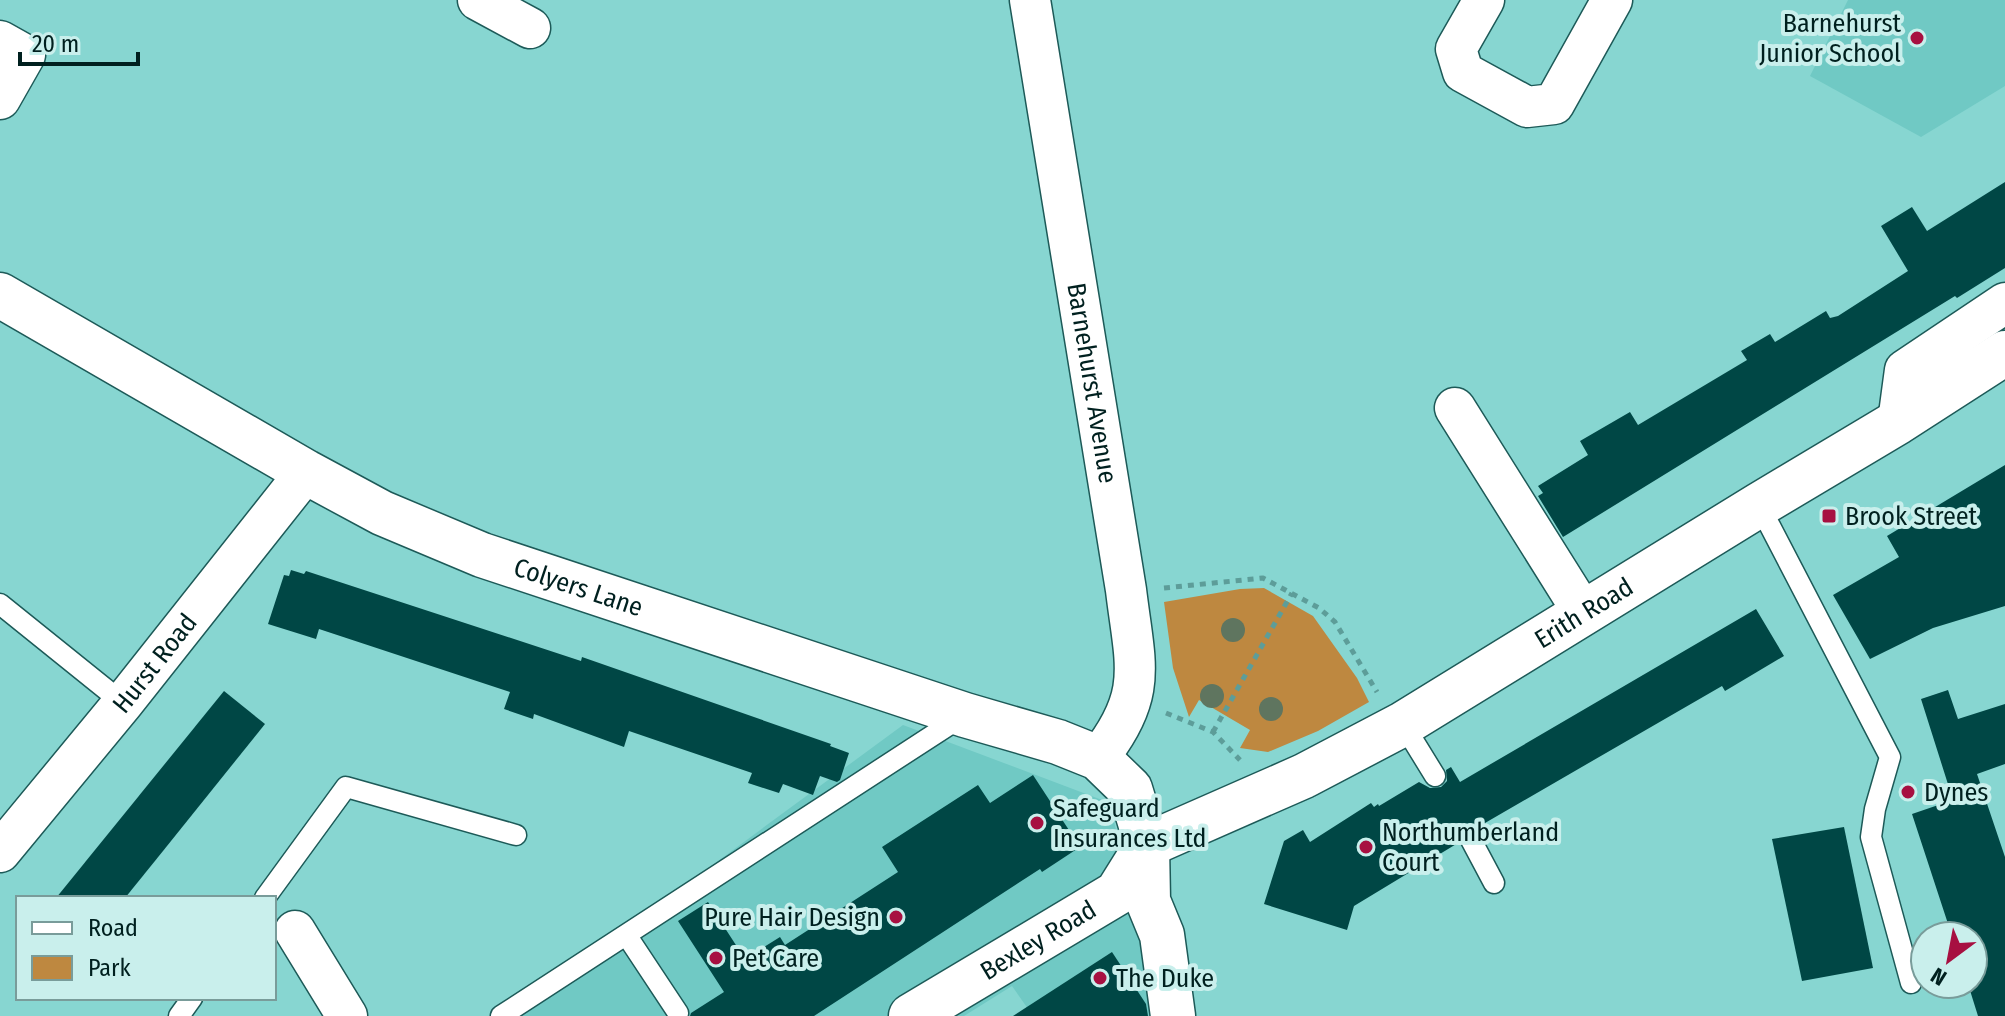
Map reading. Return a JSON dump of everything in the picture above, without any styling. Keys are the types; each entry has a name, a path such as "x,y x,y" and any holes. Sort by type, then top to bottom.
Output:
{"street":[{"path":"478,0 530,28"},
{"name":"Barnehurst Avenue","path":"1030,0 1126,590 1136,674 1133,700 1116,735 1098,758"},
{"path":"1484,0 1456,49 1463,72 1527,107 1554,104 1612,0"},
{"path":"0,41 25,55 0,99"},
{"name":"Colyers Lane","path":"0,295 382,513 482,555 965,715 1058,742 1098,758 1130,789 1147,845"},
{"path":"1898,422 1905,370 2005,303"},
{"name":"Erith Road","path":"1147,845 1304,776 1400,726 1898,422 2005,353"},
{"path":"1455,408 1583,612"},
{"name":"Hurst Road","path":"0,852 306,472"},
{"path":"1147,845 1148,901 1162,935 1173,1016"},
{"name":"Bexley Road","path":"911,1016 1117,893 1147,845"},
{"path":"295,931 347,1016"}],"lane":[{"path":"1759,505 1890,757 1875,809 1871,837 1909,976"},
{"path":"0,604 123,703"},
{"path":"501,1016 965,715"},
{"path":"1400,726 1435,776"},
{"path":"266,896 346,787 516,835"},
{"path":"1469,836 1494,883"},
{"path":"627,936 678,1013"}],"path":[{"path":"1175,586 1263,578 1319,608 1335,622 1400,726"},
{"path":"1213,732 1292,593"},
{"path":"1133,700 1213,732 1251,770 1262,794"}],"shaded area":[{"name":"Barnehurst Junior School","path":"1848,0 2005,0 2005,86 1921,137 1810,76"},
{"path":"903,725 1110,803 1157,1016 1033,1016 1012,986 964,1016 507,1016"}],"green space":[{"path":"1264,588 1313,616 1357,678 1369,702 1318,731 1268,752 1240,748 1250,730 1199,700 1189,717 1173,668 1164,602"}],"building":[{"path":"2005,182 2005,268 1563,537 1538,496 1543,493 1538,486 1588,455 1580,441 1630,412 1638,425 1747,360 1741,351 1770,334 1775,342 1826,311 1830,318 1838,316 1908,271 1881,226 1912,207 1927,231"},
{"path":"2005,465 2005,606 1933,628 1870,659 1833,595 1899,557 1887,536"},
{"path":"291,570 304,574 306,571 581,661 582,657 831,744 849,753 840,780 837,782 820,776 813,795 783,784 779,793 748,783 752,773 629,731 624,747 534,714 533,719 504,709 510,692 319,629 316,639 268,624 284,575 289,576"},
{"path":"1756,609 1784,656 1725,691 1722,686 1485,823 1487,825 1480,829 1470,823 1462,825 1456,835 1458,843 1354,906 1347,930 1264,904 1284,841 1303,830 1310,842 1371,803 1374,807 1379,806 1419,782 1430,788 1441,787 1447,781 1446,770 1451,767 1460,782"},
{"path":"1948,690 1958,719 2005,704 2005,764 1977,774 2005,857 2005,1016 1978,1016 1973,1000 1989,1000 1989,920 1947,920 1912,814 1953,800 1921,699"},
{"path":"224,691 265,724 127,896 58,896"},
{"path":"1033,775 1080,847 1042,872 1040,869 814,1016 690,1016 724,992 678,921 708,902 745,959 780,937 785,945 898,872 882,847 978,785 990,803"},
{"path":"1844,827 1873,968 1802,981 1772,839"},
{"name":"The Duke","path":"1112,952 1146,1004 1148,1016 1013,1016"}],"place":[{"name":"Barnehurst Junior School","path":"1917,38"},
{"name":"Brook Street","path":"1829,516"},
{"name":"Dynes","path":"1908,792"},
{"name":"Safeguard Insurances Ltd","path":"1037,823"},
{"name":"Northumberland Court","path":"1366,847"},
{"name":"Pure Hair Design","path":"896,917"},
{"name":"Pet Care","path":"716,958"},
{"name":"The Duke","path":"1100,978"}]}
